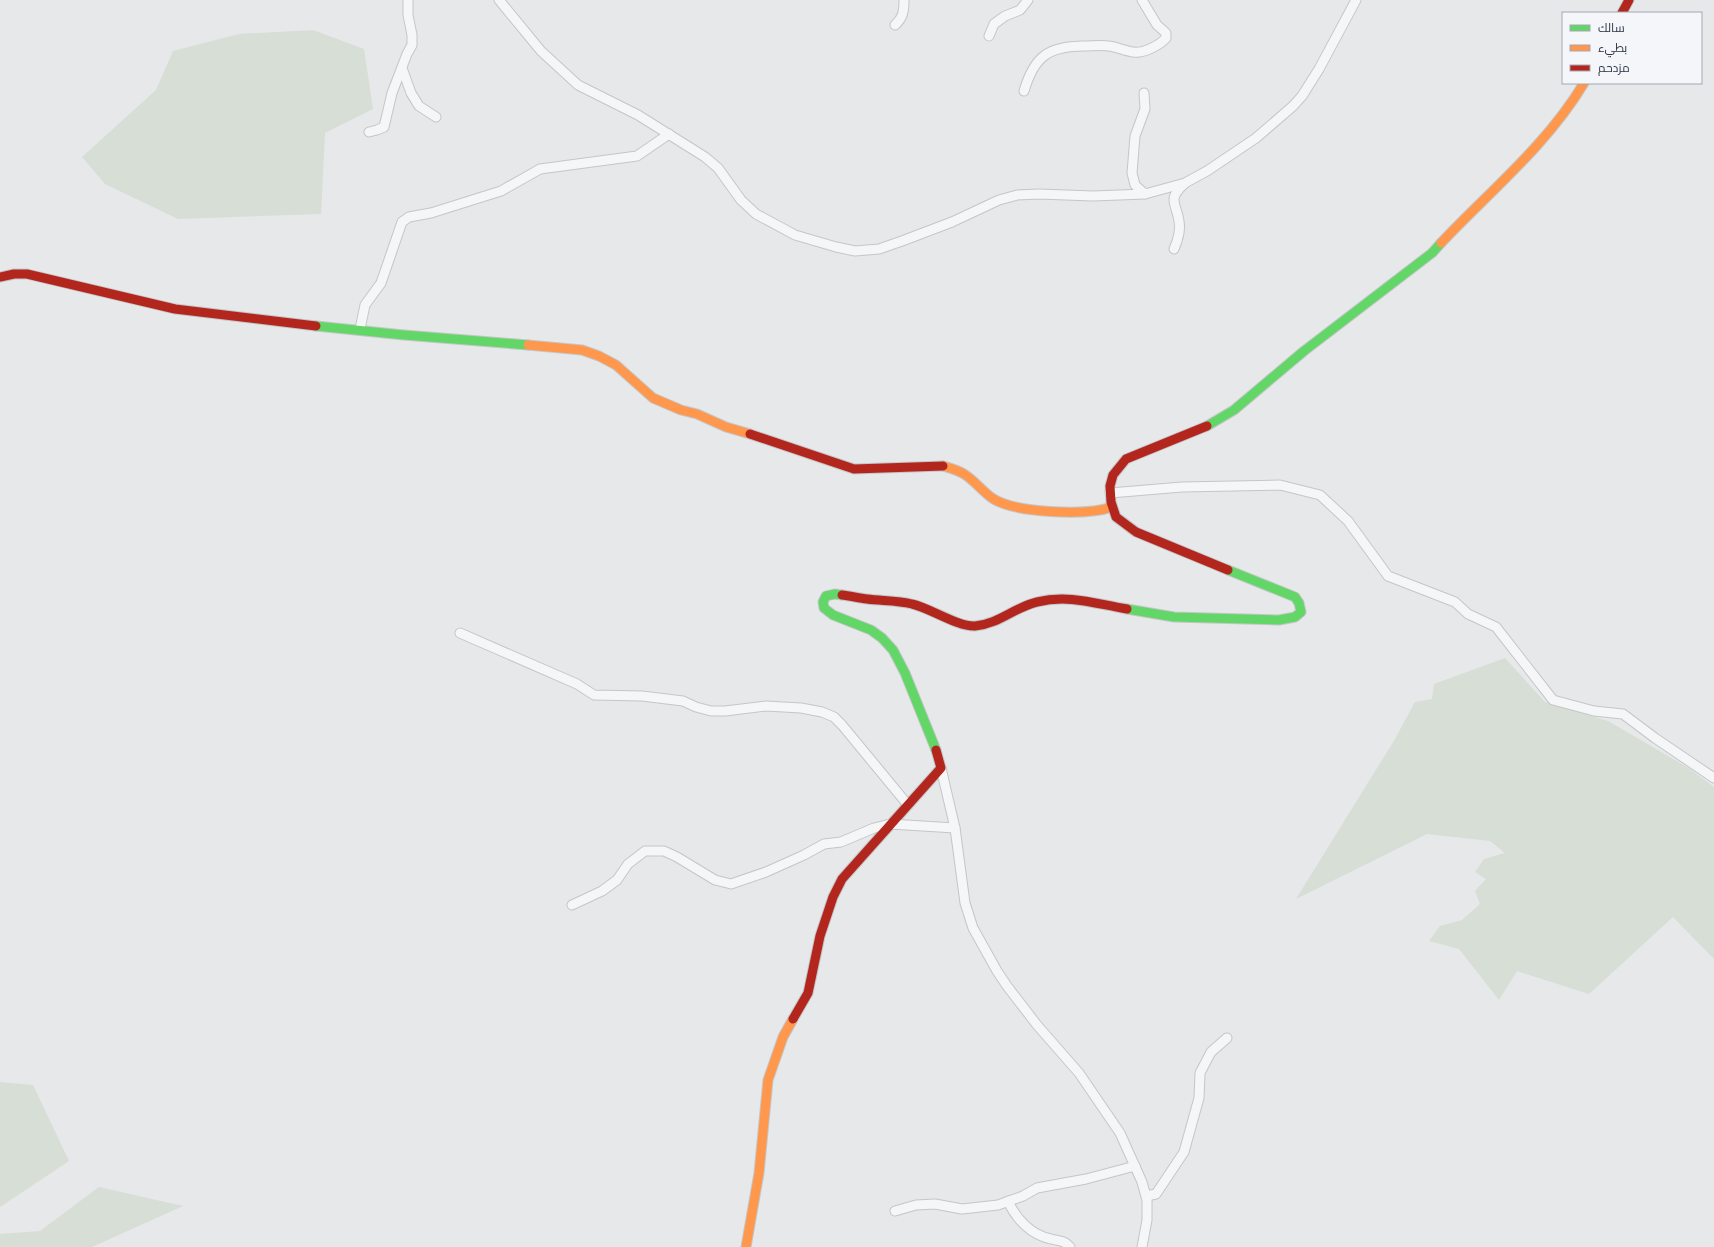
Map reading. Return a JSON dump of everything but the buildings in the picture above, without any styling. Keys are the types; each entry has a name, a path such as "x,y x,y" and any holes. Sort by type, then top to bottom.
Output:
{"street":[{"path":"368,132 384,127 392,93 413,41 408,14 408,0"},
{"path":"499,0 542,51 578,85 638,115 669,134 718,168 741,200 756,214 795,235 855,251 879,249 952,222 999,200 1017,195 1033,194 1093,196 1145,194 1185,182 1207,171 1256,138 1293,106 1302,96 1319,69 1356,0"},
{"path":"895,25 900,20 903,13 904,0"},
{"path":"989,36 994,24 1005,16 1020,10 1028,0"},
{"path":"1024,91 1032,71 1048,52 1074,46 1108,46 1134,53 1140,52 1160,43 1166,38 1166,33 1156,25 1142,0"},
{"path":"1623,12 1629,0"},
{"path":"402,68 411,93 419,106 436,118"},
{"path":"1142,1247 1148,1210 1146,1196 1135,1166 1120,1133 1079,1073 1037,1025 997,972 968,916 955,828 937,747 900,662 893,649 873,632 859,624 832,615 825,610 823,602 826,596 835,594 866,599 901,601 920,606 964,624 973,626 990,624 1036,602 1063,598 1080,599 1102,605 1151,614 1195,619 1291,620 1297,618 1300,614 1301,607 1294,597 1136,532 1116,517 1112,507 1110,493 1113,475 1126,460 1202,428 1234,410 1304,352 1432,253 1467,215 1535,149 1571,105 1583,84"},
{"path":"1144,93 1145,109 1136,136 1132,172 1135,185 1145,194"},
{"path":"360,329 365,304 381,283 402,222 409,217 431,213 501,190 540,169 637,156 669,134"},
{"path":"1174,249 1180,230 1173,198 1175,193 1185,182"},
{"path":"0,277 14,274 27,274 175,309 411,336 582,350 599,356 616,366 653,398 664,403 726,426 854,469 943,466 963,473 992,498 1008,506 1074,513 1100,511 1112,507"},
{"path":"1110,493 1182,487 1280,485 1320,495 1348,521 1388,576 1455,602 1468,614 1496,627 1553,700 1594,711 1623,714 1655,738 1714,778"},
{"path":"460,633 577,684 594,695 642,696 683,701 696,708 711,711 725,711 766,706 801,708 822,712 834,717 842,725 908,805"},
{"path":"746,1247 759,1173 768,1080 783,1037 808,993 820,936 833,897 842,878 941,768"},
{"path":"572,905 602,891 617,880 628,864 645,851 664,851 677,857 714,880 731,884 766,872 804,855 824,844 841,842 874,828 890,824 955,828"},
{"path":"1146,1196 1156,1194 1184,1152 1199,1098 1200,1073 1211,1052 1227,1038"},
{"path":"895,1211 916,1205 935,1204 962,1209 998,1205 1037,1188 1086,1179 1135,1166"},
{"path":"1008,1201 1022,1224 1051,1239 1060,1240 1070,1247"}],"shaded area":[{"path":"313,30 364,49 373,109 325,133 321,214 178,219 105,184 82,157 156,90 173,51 239,34"},
{"path":"1505,658 1545,702 1608,721 1687,767 1714,787 1714,959 1673,917 1589,994 1517,971 1499,1000 1459,949 1429,941 1440,926 1462,920 1480,904 1475,891 1486,879 1475,872 1484,859 1505,853 1490,841 1427,834 1296,899 1395,739 1415,702 1432,699 1434,684"},
{"path":"0,1082 33,1085 69,1161 0,1207"},
{"path":"99,1187 183,1206 92,1247 0,1247 0,1234 40,1231"}],"traffic: fast":[{"path":"1207,426 1234,410 1304,351 1432,253 1441,243"},
{"path":"316,326 528,345"},
{"path":"1127,609 1174,617 1279,620 1295,617 1301,612 1299,603 1295,597 1228,570"},
{"path":"842,595 835,594 826,596 823,602 824,608 833,615 871,630 882,638 893,650 905,673 936,750"}],"traffic: slow":[{"path":"1441,243 1517,167 1553,127 1583,84"},
{"path":"528,345 582,350 599,356 616,365 653,398 681,410 697,414 726,427 750,434"},
{"path":"943,466 957,470 964,474 992,498 1016,507 1050,512 1085,512 1112,507"},
{"path":"746,1247 759,1173 768,1080 783,1037 793,1019"}],"traffic: jam":[{"path":"1623,12 1629,0"},
{"path":"0,277 14,274 27,274 175,309 316,326"},
{"path":"1207,426 1126,459 1113,475 1110,486 1111,502 1116,517 1136,532 1228,570"},
{"path":"750,434 854,469 943,466"},
{"path":"842,595 912,604 968,626 984,625 1029,604 1049,600 1071,599 1127,609"},
{"path":"793,1019 808,993 820,936 833,897 842,879 941,768 936,750"}]}
